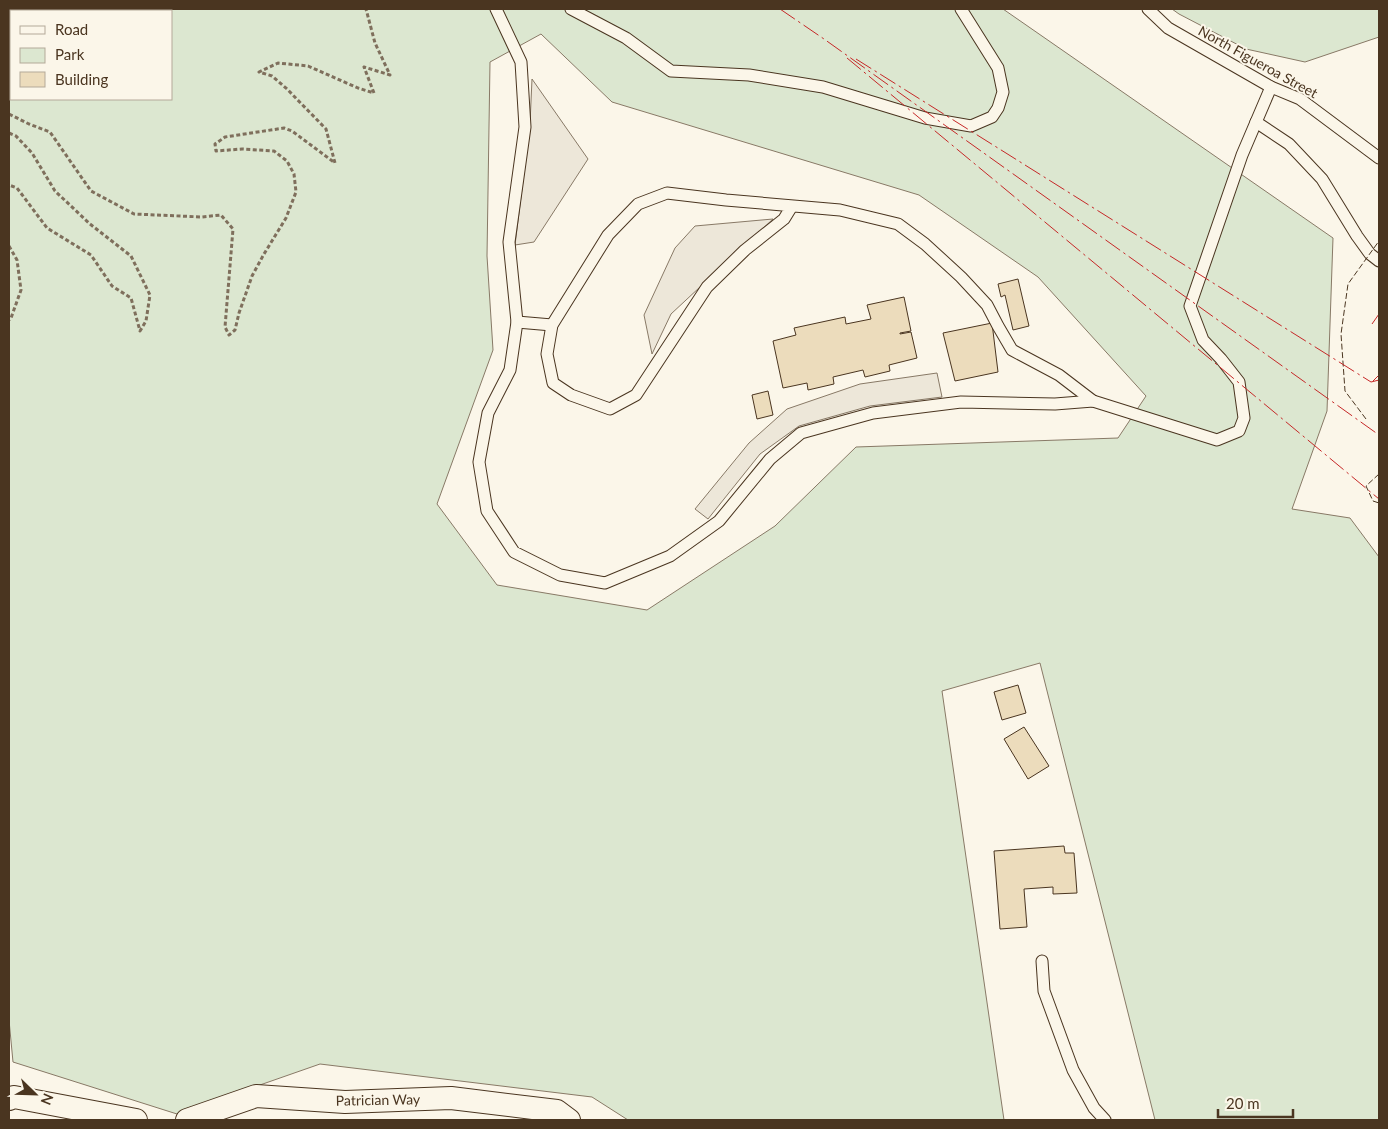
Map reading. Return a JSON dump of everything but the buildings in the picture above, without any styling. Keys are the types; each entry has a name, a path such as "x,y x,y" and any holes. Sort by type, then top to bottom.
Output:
{"street":[{"name":"Patrician Way","path":"187,1120 256,1096 346,1102 450,1098 558,1112 569,1120"},
{"path":"11,1097 134,1120"}],"lane":[{"path":"496,9 521,62 525,127 509,242 517,322 510,370 488,413 479,462 487,511 514,552 560,575 604,583 670,556 719,521 770,459 801,433 873,413 961,402 1055,404 1093,401"},
{"path":"571,9 626,38 671,71 749,75 823,87 925,118 971,126 992,117 998,108 1004,92 998,68 961,9"},
{"name":"North Figueroa Street","path":"1148,9 1168,28 1270,87 1300,99 1379,158"},
{"path":"792,206 784,219 745,250 707,287 636,395 610,409 571,395 553,383 547,354 552,325 608,235 638,204 667,193 840,210 898,224 925,244 961,277 987,305 1012,350 1059,375 1093,401 1217,440 1239,431 1244,418 1238,382 1221,359 1203,340 1190,306 1242,155 1270,87"},
{"path":"1256,122 1289,144 1322,179 1357,236 1370,254 1379,261"},
{"path":"517,322 552,325"},
{"path":"1042,961 1044,991 1073,1070 1094,1108 1105,1120"}],"path":[{"path":"9,114 50,132 91,191 134,214 202,217 221,215 233,229 225,327 229,335 235,330 238,312 252,276 286,218 296,192 294,174 287,162 274,151 242,149 216,151 216,144 225,137 284,128 335,163 326,128 272,76 259,72 278,63 308,66 374,93 364,67 390,75 375,43 366,9"},
{"path":"9,133 16,136 32,153 55,191 90,224 131,256 150,295 146,321 140,331 131,298 112,286 91,255 47,228 17,188 9,185"},
{"path":"9,246 17,260 21,290 9,320"}],"green space":[{"path":"9,9 1003,9 1333,238 1327,411 1292,509 1350,518 1379,557 1379,1120 1155,1120 1040,663 942,691 1004,1120 628,1120 592,1097 320,1064 177,1114 13,1062 9,1020","holes":["541,34 612,102 919,195 1038,277 1146,396 1118,438 856,447 775,526 647,610 497,585 437,504 493,350 487,256 490,62"]},
{"path":"1172,9 1379,9 1379,37 1305,62 1246,49"}],"shaded area":[{"path":"532,79 588,159 534,242 515,245 530,124"},
{"path":"773,219 671,314 652,354 644,315 675,248 695,226"},
{"path":"937,373 942,397 870,406 799,426 760,454 708,519 695,509 749,443 787,409 860,384"}],"fence":[{"path":"1366,419 1345,391 1341,334 1348,284 1379,241"},
{"path":"1379,474 1366,486 1373,501 1379,503"}],"power":[{"path":"780,9 1379,435"},
{"path":"847,58 1379,499"},
{"path":"856,59 1371,382 1379,380"},
{"path":"1372,324 1379,314"},
{"path":"1373,381 1379,375"}]}
